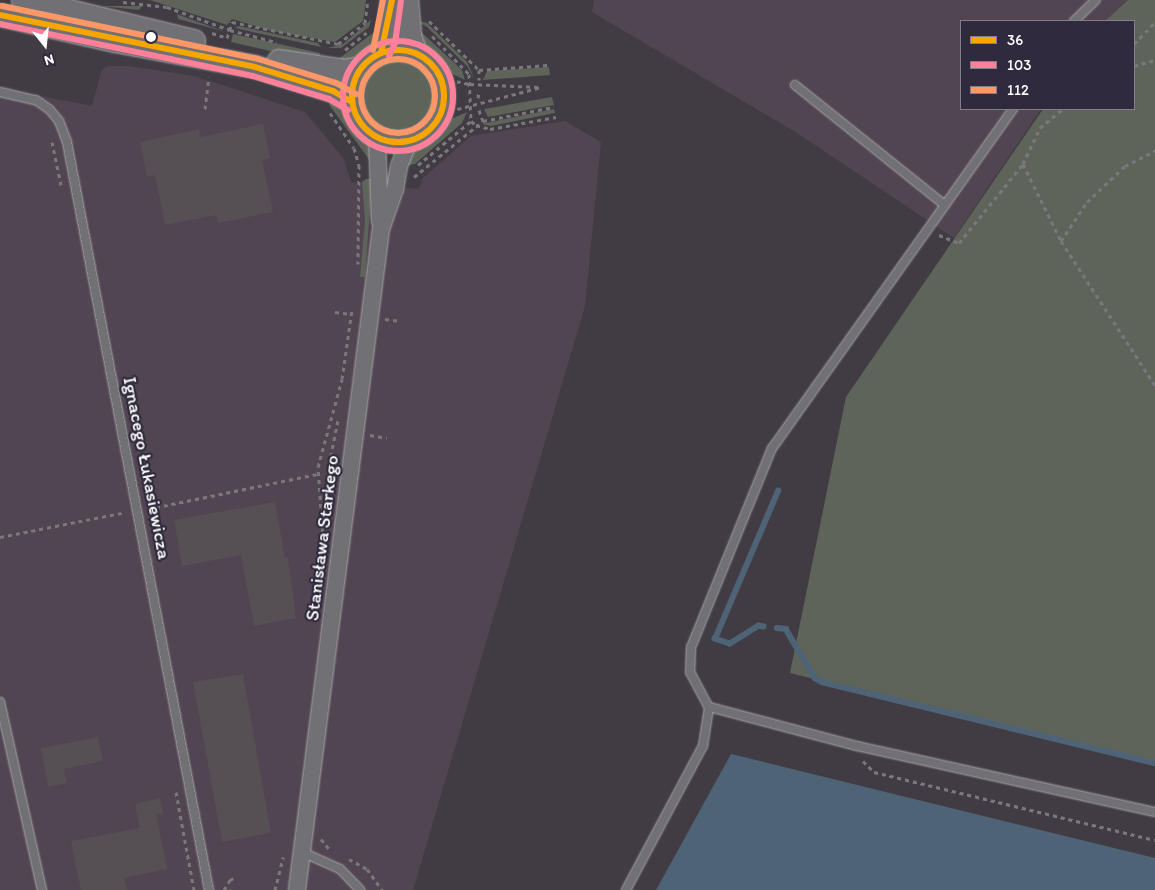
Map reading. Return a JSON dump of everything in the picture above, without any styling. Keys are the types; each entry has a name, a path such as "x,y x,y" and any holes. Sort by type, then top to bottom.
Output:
{"street":[{"path":"23,0 276,60 344,71 362,68"},
{"path":"381,53 386,41 392,0"},
{"path":"406,0 410,36 416,53"},
{"path":"0,15 115,41 255,67 333,90 352,102 365,128 376,137 393,142 410,141 423,136 442,113 445,95 441,78 431,64 416,53 398,50 381,53 362,68 354,84 352,102"},
{"path":"376,137 381,229"},
{"path":"381,229 395,189 398,166 410,141"},
{"name":"Stanisława Starkego","path":"297,890 304,853 381,229"}],"lane":[{"path":"1075,20 1096,0"},
{"path":"795,84 945,205"},
{"name":"Ignacego Łukasiewicza","path":"0,92 36,100 49,109 64,131 140,510 209,890"},
{"path":"626,890 702,746 708,707 690,672 691,647 772,448 1012,110"},
{"path":"0,702 42,890"},
{"path":"708,707 857,746 1155,812"},
{"path":"304,853 340,869 360,889"}],"path":[{"path":"324,48 325,43 342,42 362,26 368,0"},
{"path":"117,2 168,7 230,30 285,43"},
{"path":"424,16 478,70 478,80"},
{"path":"1135,43 1155,22"},
{"path":"342,52 370,30"},
{"path":"426,30 465,69 470,84 471,121 476,125 490,129 556,116"},
{"path":"1135,66 1155,60"},
{"path":"478,70 548,65"},
{"path":"441,78 470,84 542,87 442,113"},
{"path":"205,109 209,81"},
{"path":"478,98 479,91"},
{"path":"409,178 423,171 483,121 554,107"},
{"path":"326,108 354,148 360,165 357,270"},
{"path":"479,110 483,121"},
{"path":"927,230 959,243 1022,164 1040,128 1062,110"},
{"path":"415,168 471,121"},
{"path":"1061,240 1087,202 1125,166 1155,151"},
{"path":"1022,164 1061,240 1155,385"},
{"path":"324,542 317,474 342,379 353,304"},
{"path":"335,312 351,314"},
{"path":"0,537 317,474"},
{"path":"126,513 128,522"},
{"path":"857,746 863,761 874,772 1155,840"},
{"path":"174,782 194,890"},
{"path":"319,832 320,838 335,853"},
{"path":"275,890 284,853"},
{"path":"340,856 367,869 382,890"},
{"path":"224,890 230,880 236,878"}],"shaded area":[{"path":"150,0 366,0 363,21 335,42 272,31 232,19 227,25"},
{"path":"594,0 1128,0 1106,20 960,20 960,110 1040,110 954,238 797,133 592,12"},
{"path":"1128,0 1155,0 1155,763 790,673 846,397 1042,110 1135,110 1135,20 1106,20"},
{"path":"101,6 142,6 139,10"},
{"path":"177,14 198,22 226,32 178,19"},
{"path":"371,20 369,27 341,48 328,48 343,44"},
{"path":"415,20 427,23 467,62 475,80 467,66 427,27"},
{"path":"238,26 318,43 321,47 235,28"},
{"path":"377,30 373,49 361,59 337,60"},
{"path":"419,30 462,70 465,80 448,72 426,51"},
{"path":"233,34 320,53 318,62 231,42"},
{"path":"391,60 405,60 419,66 429,76 435,90 435,104 429,118 419,128 405,134 391,134 377,128 367,118 361,104 361,90 367,76 377,66"},
{"path":"108,66 129,66 194,76 305,112 343,158 351,182 419,189 423,178 471,136 565,121 601,142 585,306 413,890 0,890 0,88 92,106 102,69"},
{"path":"549,67 550,75 483,80 487,71"},
{"path":"552,97 554,105 488,117 484,109"},
{"path":"329,99 344,108 369,145 371,162 330,106"},
{"path":"554,109 555,113 491,126 481,124"},
{"path":"467,112 462,123 415,164 404,166 413,152 449,120"},
{"path":"366,179 372,179 365,277 360,277 365,221 362,182"}],"water":[{"path":"731,754 1155,858 1155,890 656,890"}],"building":[{"path":"263,124 270,158 262,160 273,212 218,223 217,215 165,225 155,175 147,177 140,142 199,129 200,137"},
{"path":"275,502 285,558 288,558 296,618 254,626 241,555 182,566 174,520"},
{"path":"243,674 271,833 222,842 193,682"},
{"path":"98,737 103,761 64,769 67,783 48,787 41,748"},
{"path":"160,798 163,813 156,814 167,869 124,878 127,890 81,890 71,841 140,828 135,804"}],"waterway":[{"path":"764,627 759,626 730,644 715,639 778,491"},
{"path":"777,628 786,629 815,678 822,682 1155,763"}],"transit line":[{"name":"112","path":"373,50 383,0"},
{"name":"36","path":"381,53 392,0"},
{"name":"103","path":"389,56 395,43 401,1"},
{"name":"112","path":"2,6 258,59 336,83 356,94"},
{"name":"36","path":"0,15 255,67 333,91 352,102"},
{"name":"103","path":"0,24 253,76 329,99 348,110"},
{"name":"103","path":"398,41 419,45 437,57 449,75 453,96 449,117 437,135 419,147 398,151 377,147 359,135 347,117 343,96 347,75 359,57 377,45 398,41"},
{"name":"36","path":"398,50 416,53 431,63 441,78 444,96 441,114 431,129 416,139 398,142 380,139 365,129 355,114 352,96 355,78 365,63 380,53 398,50"},
{"name":"112","path":"391,59 405,59 419,65 429,75 435,89 435,96 433,110 419,127 405,133 391,133 377,127 367,117 361,103 361,89 367,75 377,65 391,59"}]}
